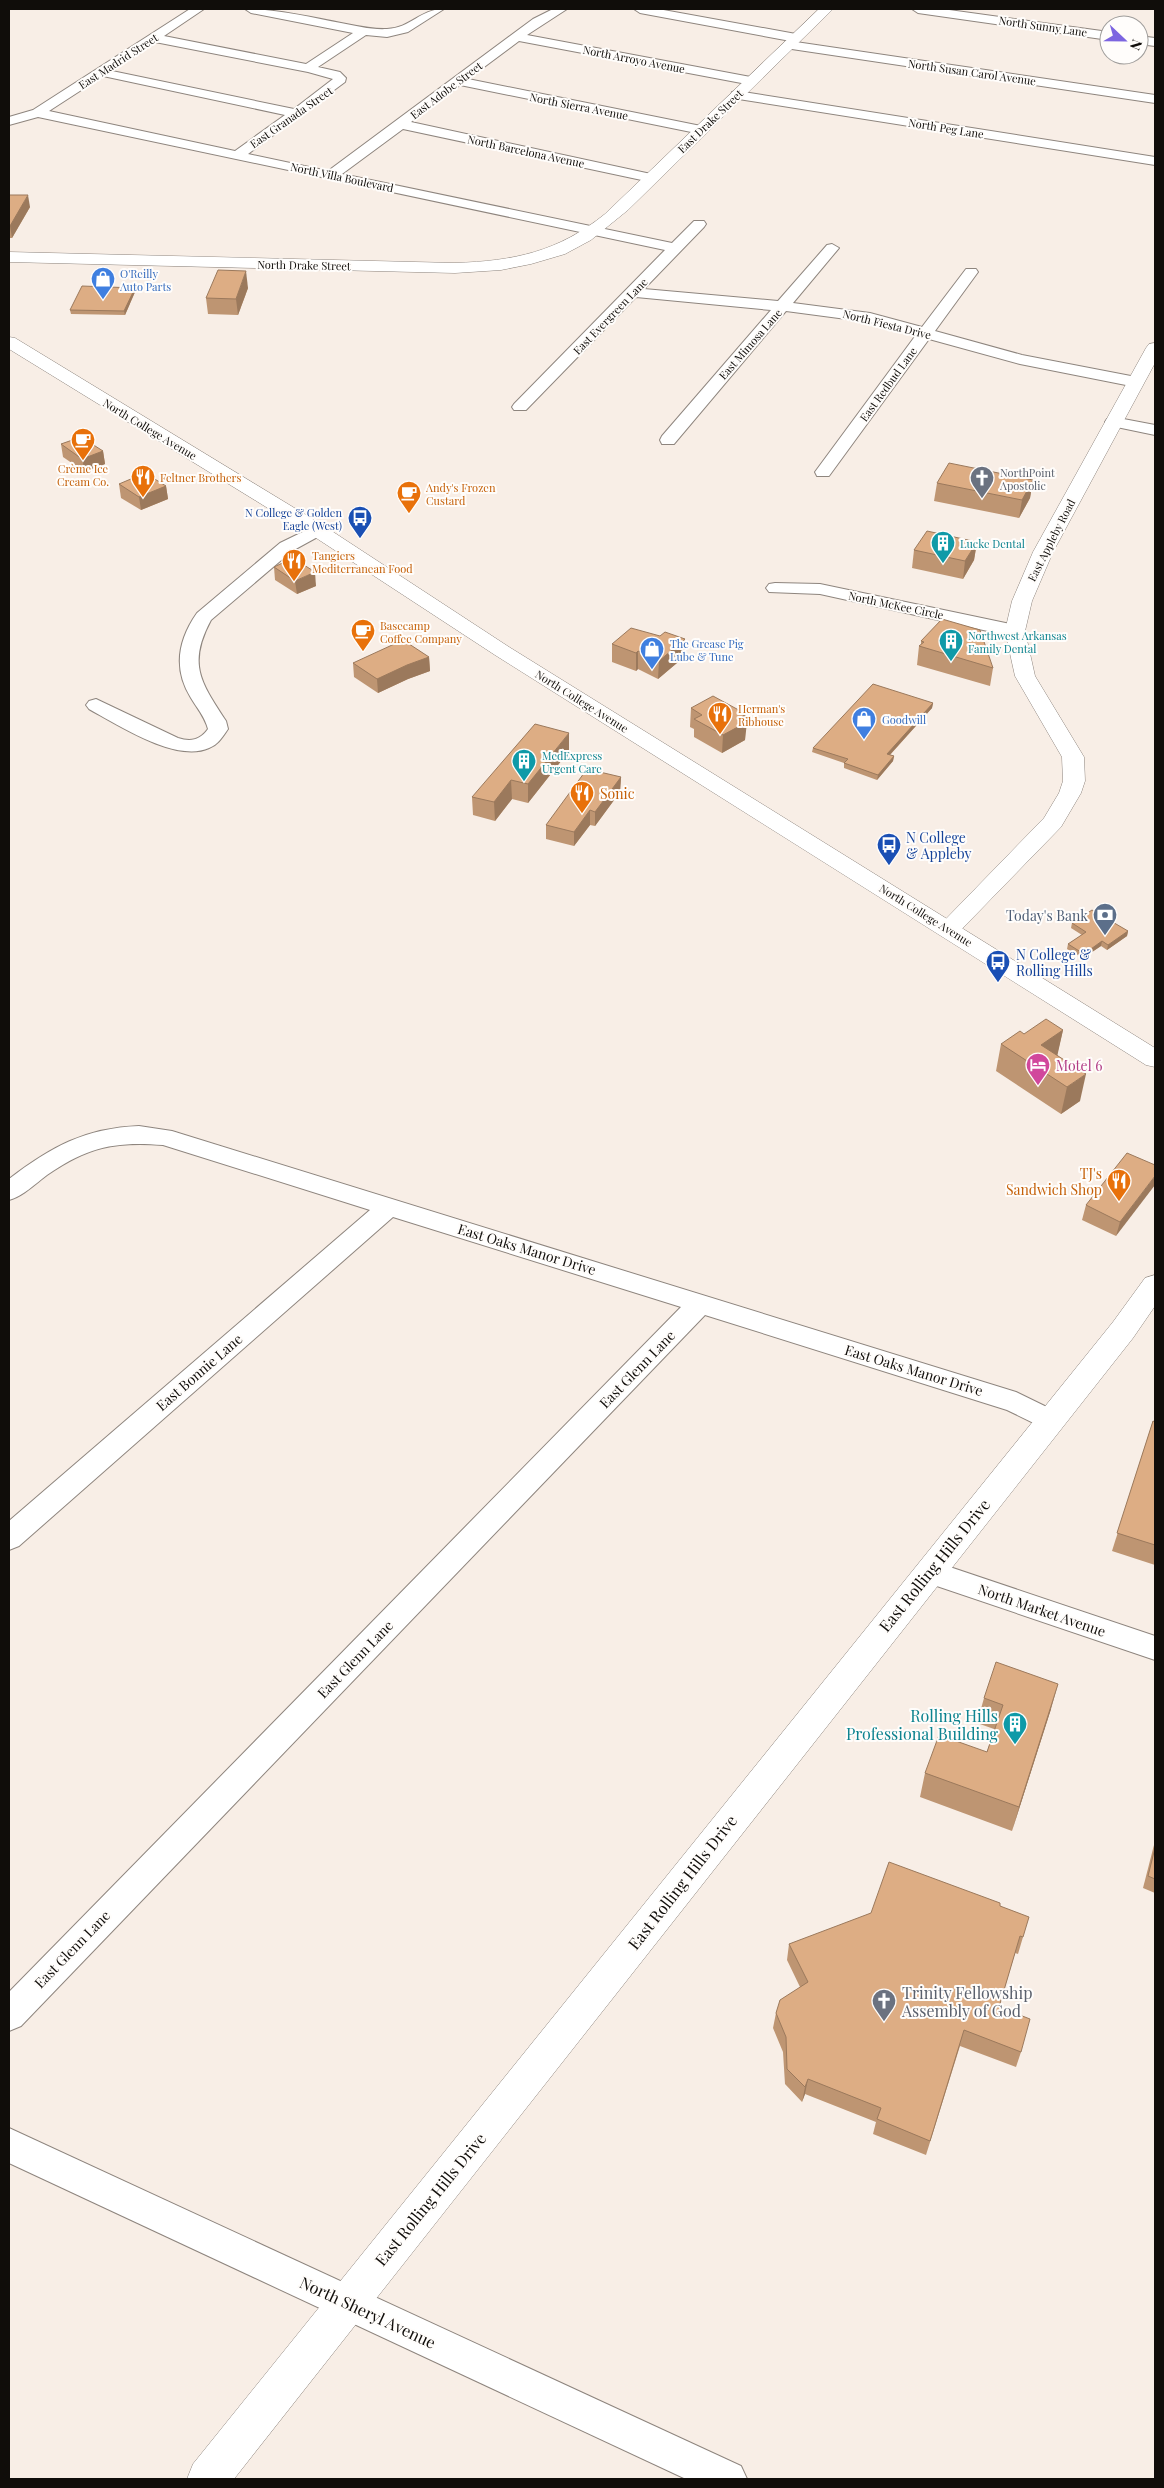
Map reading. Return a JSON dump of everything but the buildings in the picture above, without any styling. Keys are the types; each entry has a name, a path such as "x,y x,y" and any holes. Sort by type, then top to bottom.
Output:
{"street":[{"name":"East Madrid Street","path":"38,112 198,9"},
{"path":"251,9 384,34 401,32 438,9"},
{"name":"East Adobe Street","path":"332,175 537,22 561,9"},
{"name":"North Susan Carol Avenue","path":"640,9 793,41 1155,99"},
{"name":"East Drake Street","path":"592,232 651,178 826,9"},
{"name":"North Sunny Lane","path":"918,9 1099,35"},
{"path":"153,38 308,68 364,31"},
{"name":"North Arroyo Avenue","path":"517,37 752,81"},
{"name":"East Granada Street","path":"238,155 339,82 340,78 336,75 308,68"},
{"path":"100,72 296,113"},
{"name":"North Sierra Avenue","path":"457,82 701,130"},
{"name":"North Peg Lane","path":"737,95 1155,161"},
{"name":"North Villa Boulevard","path":"9,121 38,112 592,232 676,248"},
{"name":"North Barcelona Avenue","path":"400,124 651,178"},
{"name":"East Evergreen Lane","path":"520,407 699,224"},
{"name":"North Drake Street","path":"9,257 473,268 504,265 544,256 575,243 592,232"},
{"name":"East Mimosa Lane","path":"668,440 832,248"},
{"name":"East Redbud Lane","path":"824,472 971,272"},
{"name":"North Fiesta Drive","path":"633,292 783,306 870,318 1020,359 1136,382"},
{"name":"North College Avenue","path":"9,342 317,530 502,651 1155,1059"},
{"name":"East Appleby Road","path":"949,929 1053,822 1065,804 1074,781 1073,757 1025,676 1015,631 1022,601 1032,574 1113,422 1155,348"},
{"path":"1113,422 1155,430"},
{"path":"96,705 174,745 196,746 214,736 218,729 216,721 190,678 189,656 194,630 203,617 286,548 317,530"},
{"name":"North McKee Circle","path":"775,588 820,589 1015,631"},
{"name":"East Oaks Manor Drive","path":"9,1192 55,1157 75,1147 99,1139 143,1134 181,1140 1016,1402 1050,1420"},
{"name":"East Bonnie Lane","path":"9,1538 390,1206"},
{"name":"East Rolling Hills Drive","path":"208,2479 347,2302 1123,1330 1155,1285"},
{"name":"East Glenn Lane","path":"9,2015 701,1303"},
{"name":"North Market Avenue","path":"929,1572 1155,1648"},
{"name":"North Sheryl Avenue","path":"9,2145 728,2479"}],"place":[{"name":"O'Reilly Auto Parts","path":"103,300"},
{"name":"Crème Ice Cream Co.","path":"83,461"},
{"name":"Feltner Brothers","path":"143,498"},
{"name":"NorthPoint Apostolic","path":"982,499"},
{"name":"Andy's Frozen Custard","path":"409,514"},
{"name":"N College & Golden Eagle (West)","path":"360,539"},
{"name":"Lucke Dental","path":"943,564"},
{"name":"Tangiers Mediterranean Food","path":"294,582"},
{"name":"Basecamp Coffee Company","path":"363,652"},
{"name":"Northwest Arkansas Family Dental","path":"951,662"},
{"name":"The Grease Pig Lube & Tune","path":"652,670"},
{"name":"Herman's Ribhouse","path":"720,735"},
{"name":"Goodwill","path":"864,740"},
{"name":"MedExpress Urgent Care","path":"524,782"},
{"name":"Sonic","path":"582,814"},
{"name":"N College & Appleby","path":"889,866"},
{"name":"Today's Bank","path":"1105,936"},
{"name":"N College & Rolling Hills","path":"998,983"},
{"name":"Motel 6","path":"1038,1086"},
{"name":"TJ's Sandwich Shop","path":"1119,1202"},
{"name":"Rolling Hills Professional Building","path":"1015,1745"},
{"name":"Trinity Fellowship Assembly of God","path":"884,2022"}]}
